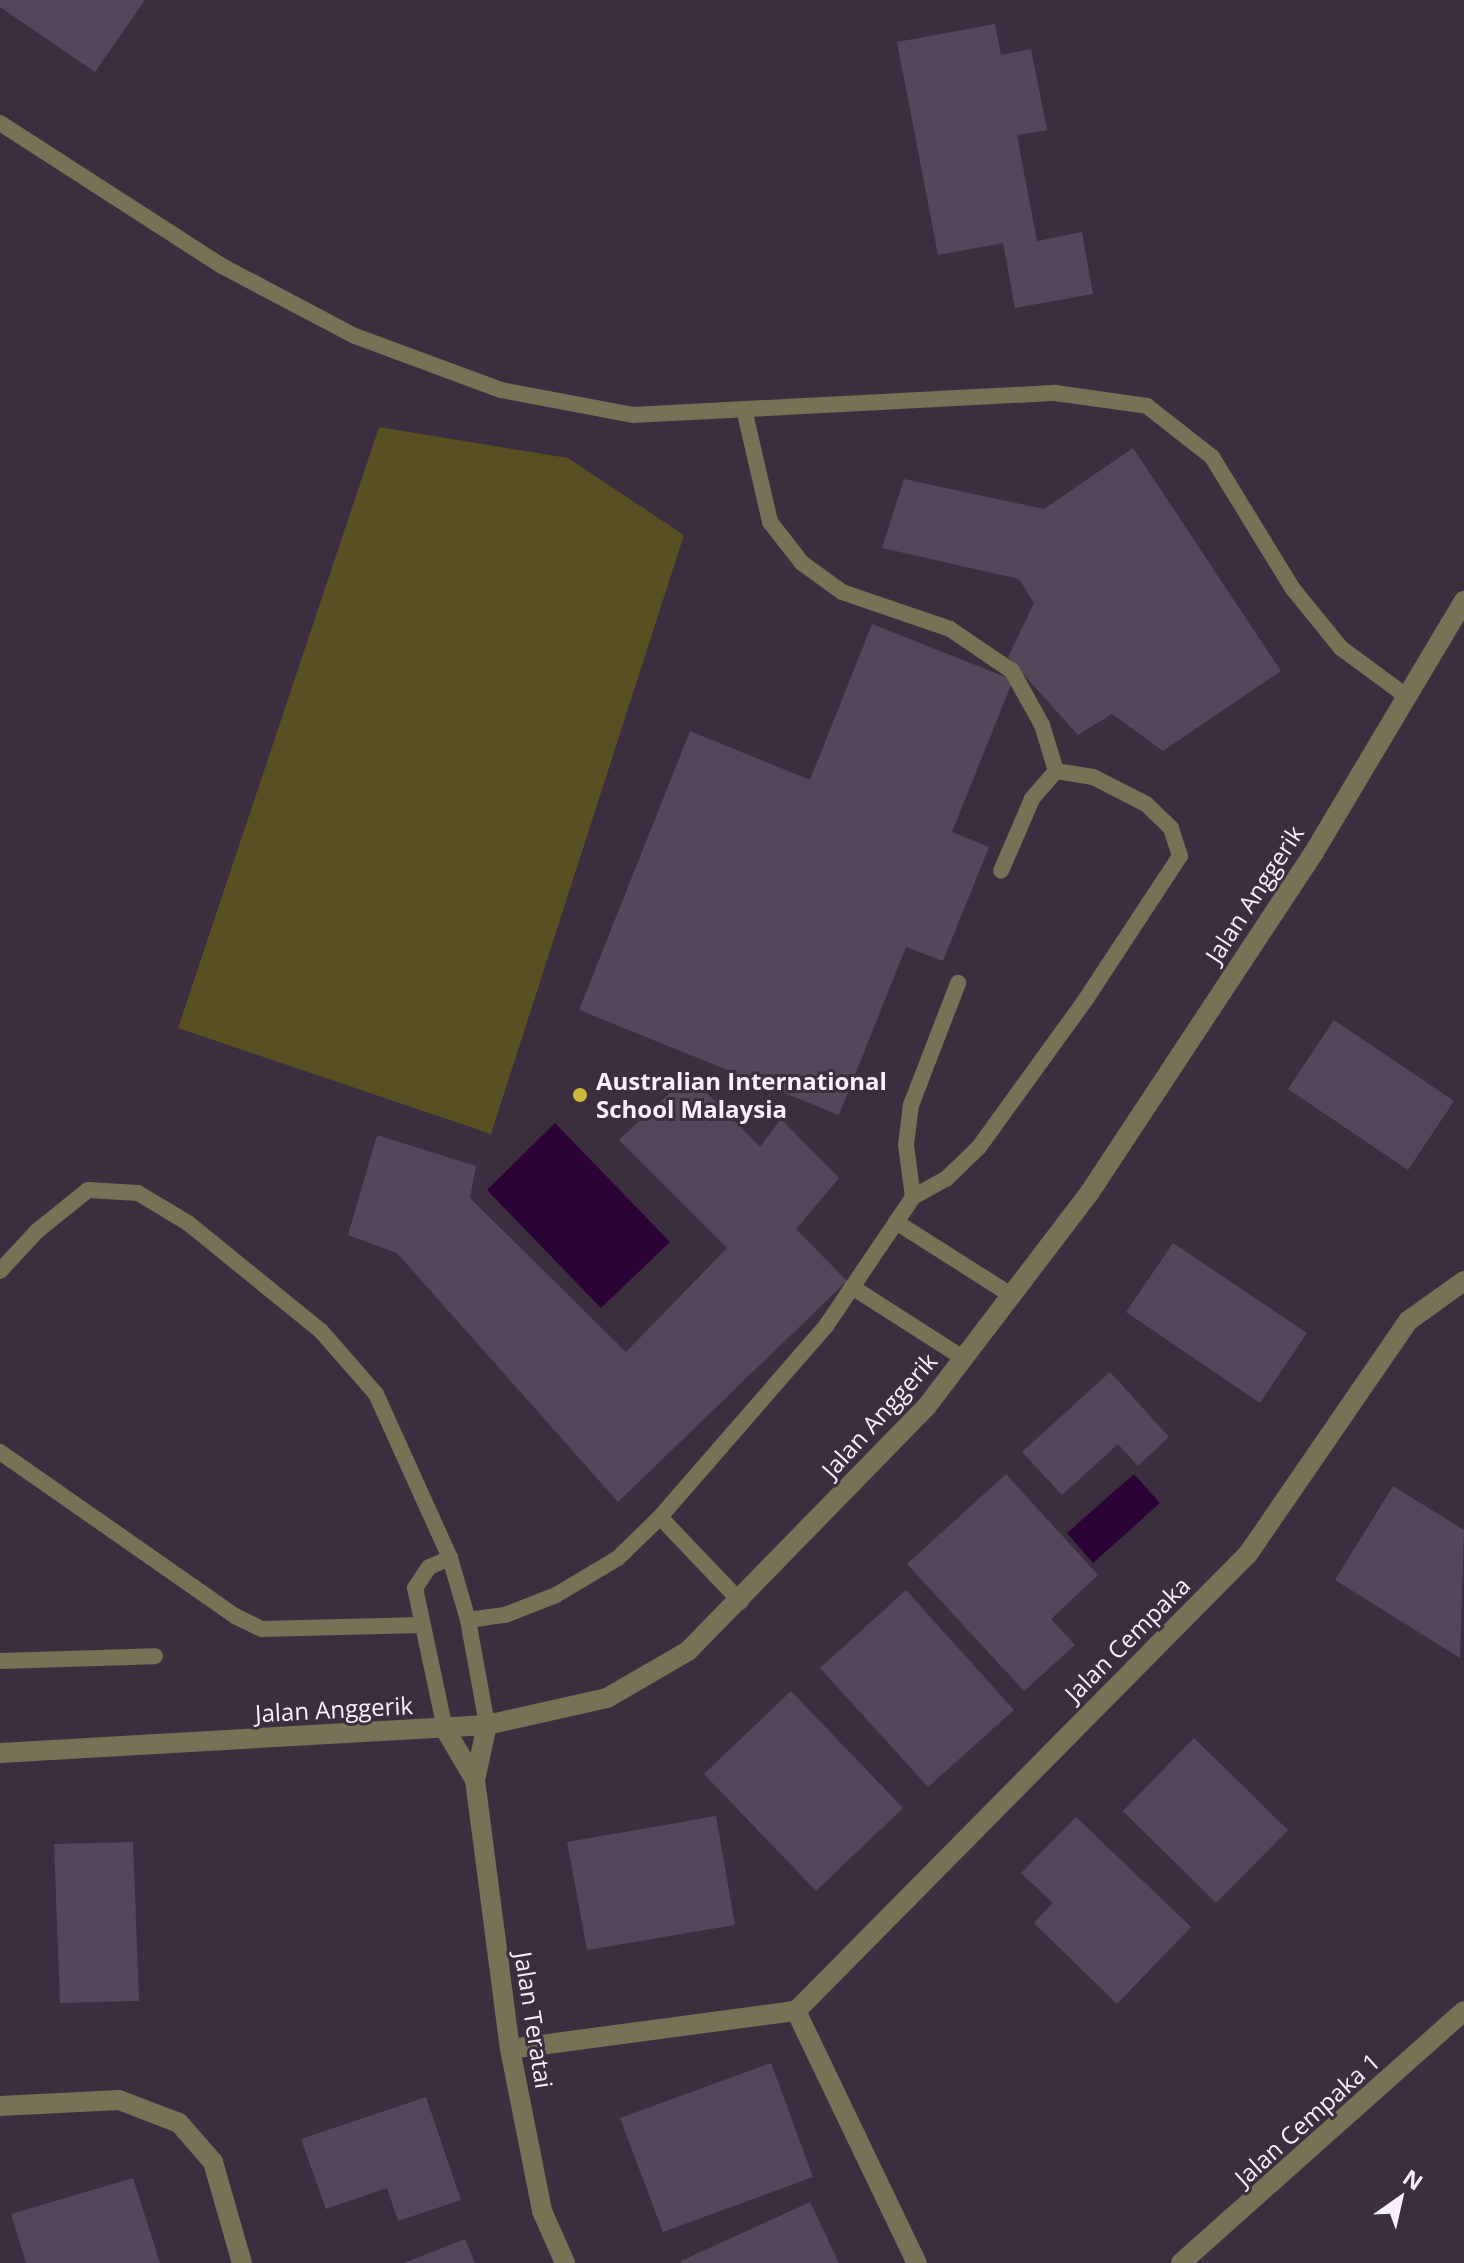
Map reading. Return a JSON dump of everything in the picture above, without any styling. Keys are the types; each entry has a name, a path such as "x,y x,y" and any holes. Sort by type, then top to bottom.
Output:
{"street":[{"name":"Jalan Anggerik","path":"0,1753 487,1725 607,1698 688,1651 741,1602 927,1406 1099,1179 1313,854 1464,601"},
{"name":"Jalan Cempaka","path":"796,2011 1248,1554 1408,1321 1464,1281"},
{"name":"Jalan Teratai","path":"487,1725 475,1780 510,2049 542,2211 565,2263"},
{"name":"Jalan Teratai","path":"445,1729 475,1780"},
{"path":"510,2049 796,2011 917,2263"},
{"name":"Jalan Cempaka 1","path":"1181,2263 1464,2011"},
{"path":"0,2106 119,2100 179,2123 213,2162 242,2263"}],"lane":[{"path":"0,123 222,266 355,336 501,390 633,415 1055,393 1147,406 1212,457 1293,589 1341,648 1406,696"},
{"path":"744,409 770,522 802,563 842,592 950,629 1012,671 1042,725 1056,771"},
{"path":"1001,871 1032,799 1056,771"},
{"path":"468,1620 505,1615 556,1595 618,1558 660,1517 745,1424 852,1287 913,1197 946,1179 979,1147 1086,999 1180,856 1171,828 1146,804 1093,777 1056,771"},
{"path":"913,1197 906,1145 911,1105 958,983"},
{"path":"0,1271 37,1231 88,1190 138,1193 188,1223 321,1331 376,1394 450,1558 468,1620 487,1725"},
{"path":"896,1222 1011,1295"},
{"path":"852,1287 963,1358"},
{"path":"0,1452 235,1616 262,1629 421,1625"},
{"path":"660,1517 741,1602"},
{"path":"445,1729 415,1588 419,1576 450,1558"},
{"path":"0,1661 155,1656"}],"shaded area":[{"path":"379,427 568,458 684,535 491,1134 178,1028"},
{"path":"555,1123 670,1242 601,1308 487,1190"},
{"path":"1134,1474 1160,1503 1093,1563 1067,1533"}],"building":[{"path":"0,0 145,0 95,72 0,7"},
{"path":"995,24 1001,55 1031,49 1047,130 1017,135 1037,241 1082,232 1093,294 1015,308 1003,243 938,255 897,42"},
{"path":"1133,448 1281,671 1163,751 1112,714 1078,735 1008,657 1034,603 1019,579 882,548 904,479 1044,509"},
{"path":"872,624 1013,680 952,832 989,847 943,961 906,947 839,1115 579,1010 690,731 810,780"},
{"path":"1334,1020 1454,1101 1408,1170 1288,1089"},
{"path":"689,1075 760,1147 781,1119 839,1178 796,1229 847,1281 618,1502 397,1253 348,1235 377,1135 476,1166 470,1198 626,1352 727,1248 619,1140"},
{"path":"1173,1243 1307,1333 1260,1403 1126,1312"},
{"path":"1110,1372 1169,1437 1138,1466 1118,1444 1062,1495 1022,1452"},
{"path":"1006,1474 1098,1575 1051,1619 1075,1645 1024,1691 907,1564"},
{"path":"1393,1486 1464,1530 1460,1658 1335,1580"},
{"path":"906,1590 1014,1710 928,1787 820,1668"},
{"path":"791,1691 903,1808 816,1891 704,1774"},
{"path":"1194,1738 1288,1830 1216,1903 1123,1811"},
{"path":"716,1816 735,1925 587,1950 567,1842"},
{"path":"1076,1817 1191,1927 1117,2004 1034,1923 1053,1903 1021,1873"},
{"path":"133,1842 139,2001 60,2003 54,1844"},
{"path":"771,2063 813,2177 663,2232 620,2118"},
{"path":"426,2097 461,2200 398,2221 387,2188 326,2209 301,2139"},
{"path":"133,2178 160,2263 26,2263 11,2214"},
{"path":"810,2202 839,2263 681,2261"},
{"path":"465,2239 475,2263 404,2263"}],"place":[{"name":"Australian International School Malaysia","path":"580,1095"}]}
